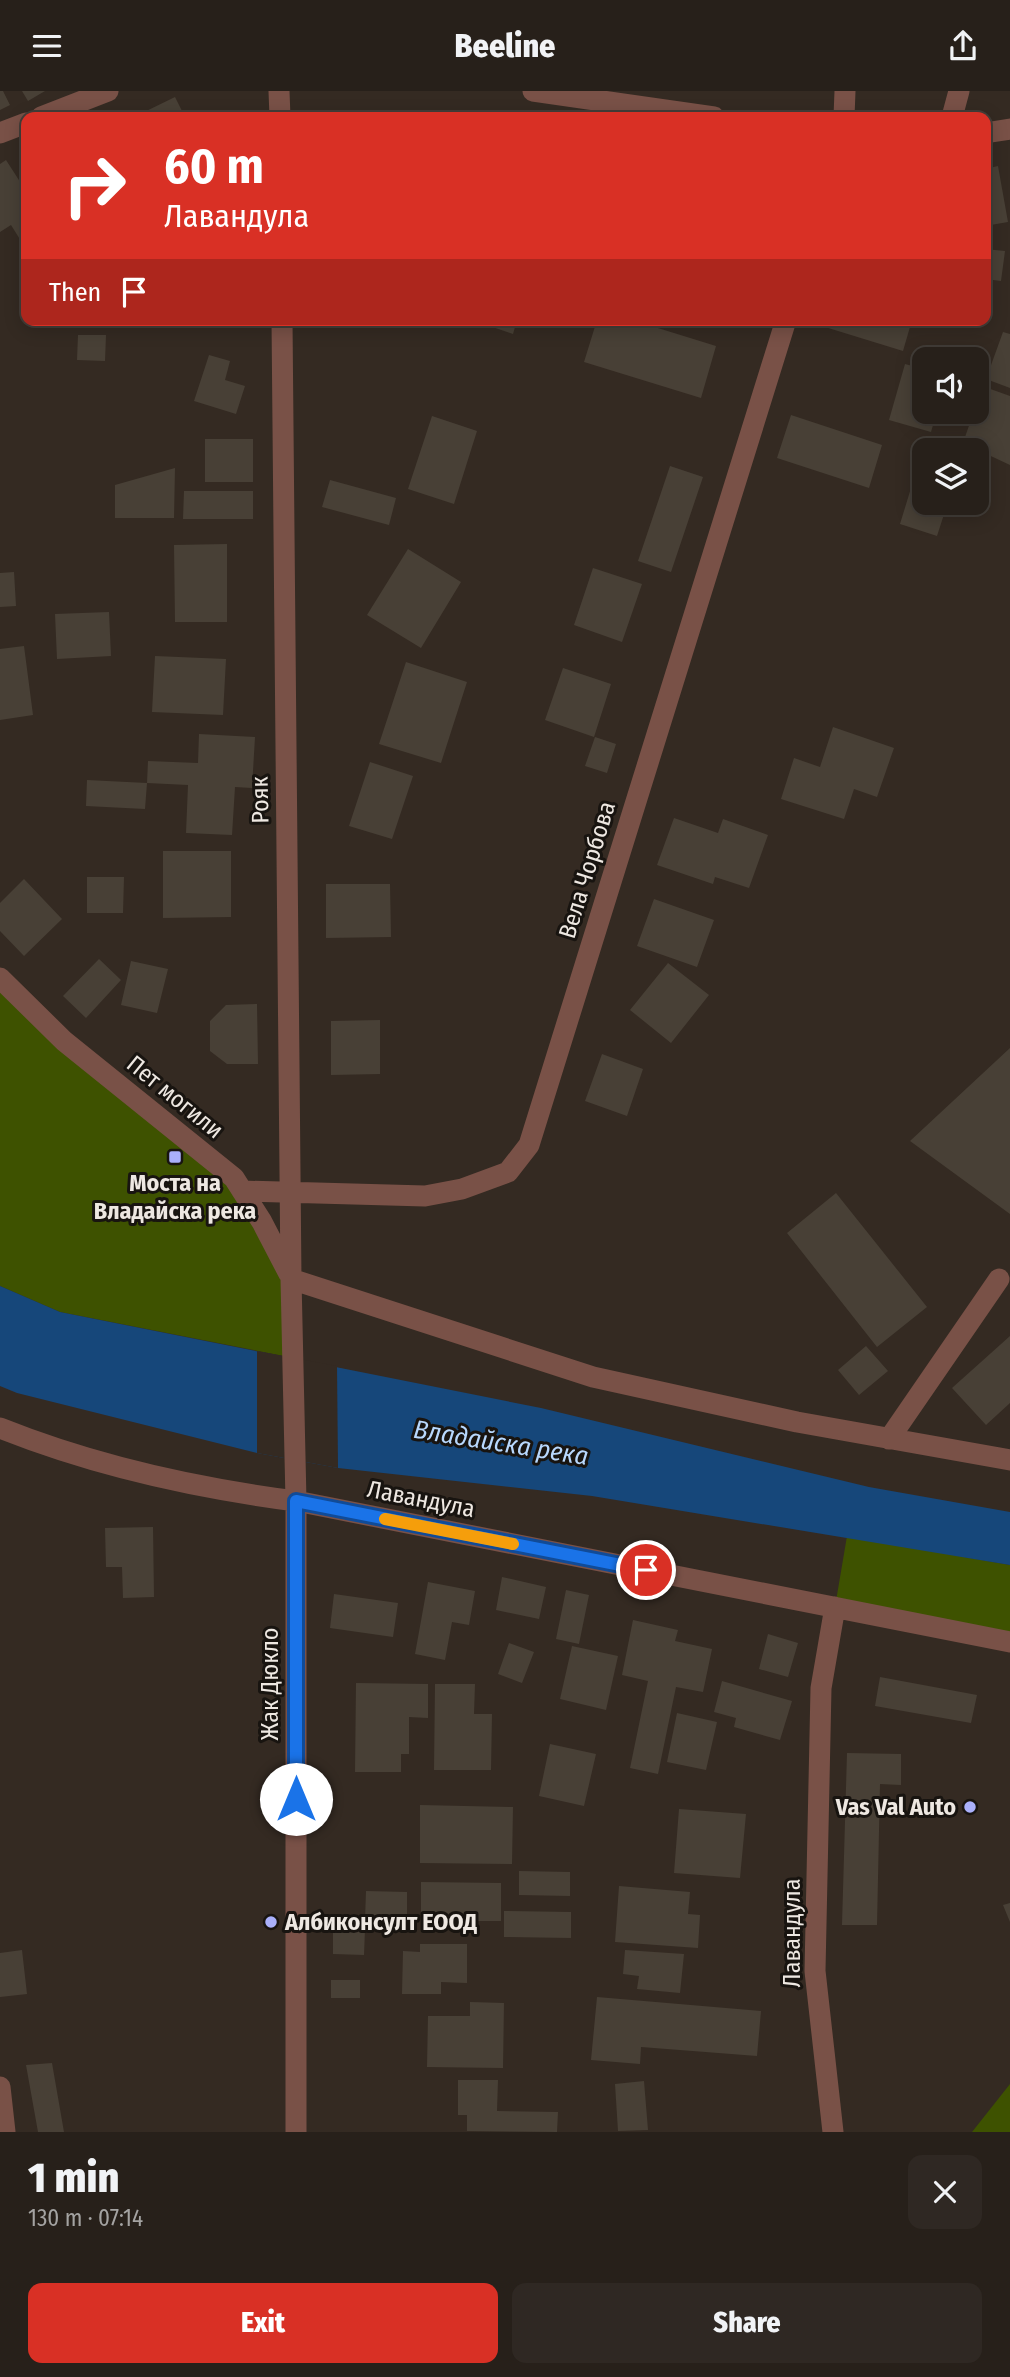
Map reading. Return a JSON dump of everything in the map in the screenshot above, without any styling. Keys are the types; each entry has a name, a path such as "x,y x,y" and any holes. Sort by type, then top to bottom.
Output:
{"street":[{"path":"54,112 108,91"},
{"path":"279,91 280,112"},
{"path":"533,91 679,112"},
{"path":"844,112 845,91"},
{"path":"953,112 958,91"},
{"path":"0,133 21,125"},
{"path":"991,132 1010,129"},
{"name":"Рояк","path":"282,326 291,1279"},
{"name":"Вела Чорбова","path":"242,1191 290,1190 425,1196 462,1189 508,1172 529,1145 784,326"},
{"name":"Пет могили","path":"0,978 64,1041 233,1178 262,1222 291,1279"},
{"path":"291,1279 593,1377 712,1405 889,1439 1008,1458"},
{"name":"Жак Дюкло","path":"291,1279 296,1501 296,2132"},
{"path":"889,1439 999,1279"},
{"name":"Лавандула","path":"0,1428 100,1463 178,1482 296,1501 1010,1642"},
{"name":"Лавандула","path":"833,2132 815,1971 821,1688 835,1607"},
{"path":"0,2087 5,2132"}],"green space":[{"path":"0,978 234,1178 291,1279 294,1358 60,1312 0,1286"},
{"path":"847,1536 1010,1565 1010,1642 835,1607"},
{"path":"1010,2084 1010,2132 972,2132"}],"water":[{"name":"Владайска река","path":"0,1286 60,1312 541,1408 869,1487 1010,1512 1010,1565 592,1496 338,1468 257,1453 17,1393 0,1386"}],"pier":[{"path":"257,1351 337,1366 338,1468 257,1453"}],"building":[{"path":"0,91 3,91 10,105 0,110"},
{"path":"22,91 45,91 28,101"},
{"path":"175,97 182,112 144,112"},
{"path":"6,160 21,183 21,241 11,225 0,232 0,164"},
{"path":"998,166 1008,222 991,225 991,168"},
{"path":"991,250 1005,251 1001,281 991,280"},
{"path":"490,326 515,326 513,334"},
{"path":"595,326 651,326 716,346 701,398 584,362"},
{"path":"825,326 910,326 903,351"},
{"path":"1003,332 1010,334 1010,388 989,380 989,371"},
{"path":"78,335 106,335 105,361 77,360"},
{"path":"209,355 230,361 225,380 245,386 236,414 194,401"},
{"path":"905,364 912,366 912,424 933,424 931,432 889,420"},
{"path":"989,388 1010,396 1010,465 989,455 989,438 965,438 970,424 989,424"},
{"path":"791,415 882,445 869,488 777,458"},
{"path":"432,416 477,431 454,504 408,489"},
{"path":"205,439 253,439 253,482 205,482"},
{"path":"670,466 703,477 671,572 638,561"},
{"path":"175,468 174,518 115,518 115,485"},
{"path":"330,480 396,498 389,525 322,507"},
{"path":"912,485 912,515 944,515 937,536 900,524"},
{"path":"184,491 253,491 253,519 183,519"},
{"path":"227,544 227,622 175,622 174,545"},
{"path":"408,549 461,582 421,648 367,615"},
{"path":"593,568 642,584 622,642 574,625"},
{"path":"14,572 16,606 0,607 0,573"},
{"path":"109,612 111,656 57,659 55,614"},
{"path":"24,646 33,715 0,720 0,649"},
{"path":"155,656 226,659 223,715 152,712"},
{"path":"406,662 467,682 441,763 379,744"},
{"path":"563,668 611,684 594,737 545,720"},
{"path":"833,727 894,748 877,797 854,789 844,819 781,799 794,758 820,767"},
{"path":"199,734 255,737 252,788 235,787 232,835 186,833 188,785 147,783 148,761 198,763"},
{"path":"595,737 616,744 607,773 585,766"},
{"path":"370,762 413,776 392,839 349,826"},
{"path":"87,780 147,783 145,809 86,806"},
{"path":"674,818 718,833 723,819 768,835 749,888 715,877 713,884 657,865"},
{"path":"163,851 231,851 231,917 163,918"},
{"path":"87,877 124,877 123,913 87,913"},
{"path":"24,879 62,919 24,956 0,931 0,903"},
{"path":"326,884 390,884 391,937 326,938"},
{"path":"654,899 714,920 697,967 637,946"},
{"path":"99,959 121,980 86,1018 63,996"},
{"path":"131,961 168,969 157,1013 121,1005"},
{"path":"668,963 709,995 671,1043 630,1010"},
{"path":"257,1004 258,1064 227,1064 210,1051 210,1021 226,1005"},
{"path":"380,1020 380,1074 331,1075 331,1021"},
{"path":"1010,1048 1010,1214 910,1141"},
{"path":"602,1054 643,1069 627,1116 585,1101"},
{"path":"836,1193 927,1307 877,1347 787,1233"},
{"path":"1010,1336 1010,1403 986,1425 952,1388"},
{"path":"866,1346 888,1371 859,1395 838,1370"},
{"path":"153,1527 154,1597 123,1598 122,1567 106,1567 105,1528"},
{"path":"502,1577 546,1587 539,1619 496,1610"},
{"path":"428,1582 475,1591 469,1625 452,1622 445,1660 415,1654"},
{"path":"566,1590 589,1595 579,1644 556,1639"},
{"path":"334,1594 398,1603 393,1637 330,1628"},
{"path":"633,1620 678,1630 675,1641 712,1649 703,1692 676,1687 658,1774 630,1768 648,1681 622,1675"},
{"path":"768,1634 798,1643 788,1677 759,1669"},
{"path":"509,1643 534,1652 522,1683 498,1674"},
{"path":"572,1646 618,1656 606,1710 560,1699"},
{"path":"880,1677 977,1695 971,1723 875,1706"},
{"path":"722,1681 792,1701 780,1740 734,1727 736,1718 714,1712"},
{"path":"356,1683 428,1684 428,1718 409,1717 409,1754 401,1754 401,1772 355,1772"},
{"path":"435,1684 475,1684 474,1714 492,1714 491,1770 434,1770"},
{"path":"677,1713 717,1722 706,1770 667,1762"},
{"path":"550,1744 596,1754 584,1806 539,1796"},
{"path":"847,1753 901,1754 901,1785 880,1784 877,1925 842,1925"},
{"path":"420,1805 513,1807 512,1864 420,1863"},
{"path":"679,1809 746,1814 740,1878 674,1873"},
{"path":"519,1871 570,1872 570,1896 519,1895"},
{"path":"421,1882 501,1883 501,1921 421,1921"},
{"path":"619,1886 690,1892 688,1914 700,1915 698,1948 615,1942"},
{"path":"366,1891 407,1892 407,1921 365,1920"},
{"path":"1010,1903 1010,1922 1003,1905"},
{"path":"504,1911 571,1912 571,1938 504,1937"},
{"path":"333,1928 365,1929 364,1955 333,1954"},
{"path":"420,1944 467,1944 467,1983 441,1982 441,1994 402,1994 403,1951 420,1952"},
{"path":"22,1950 27,1994 0,1997 0,1953"},
{"path":"625,1950 684,1954 680,1993 637,1989 639,1976 623,1974"},
{"path":"331,1980 360,1980 360,1998 331,1998"},
{"path":"597,1997 761,2011 757,2056 641,2047 640,2064 591,2060"},
{"path":"470,2002 504,2003 503,2068 427,2067 428,2016 470,2016"},
{"path":"52,2063 64,2132 38,2132 26,2065"},
{"path":"458,2080 498,2080 497,2111 558,2112 557,2132 467,2131 467,2115 458,2115"},
{"path":"644,2081 648,2130 618,2131 615,2084"}],"slow traffic":[{"path":"385,1519 513,1544"}],"place":[{"name":"Моста на Владайска река","path":"175,1157"},
{"name":"Vas Val Auto","path":"970,1807"},
{"name":"Албиконсулт ЕООД","path":"271,1922"}],"route":[{"path":"296,1799 296,1501 646,1570"}]}
